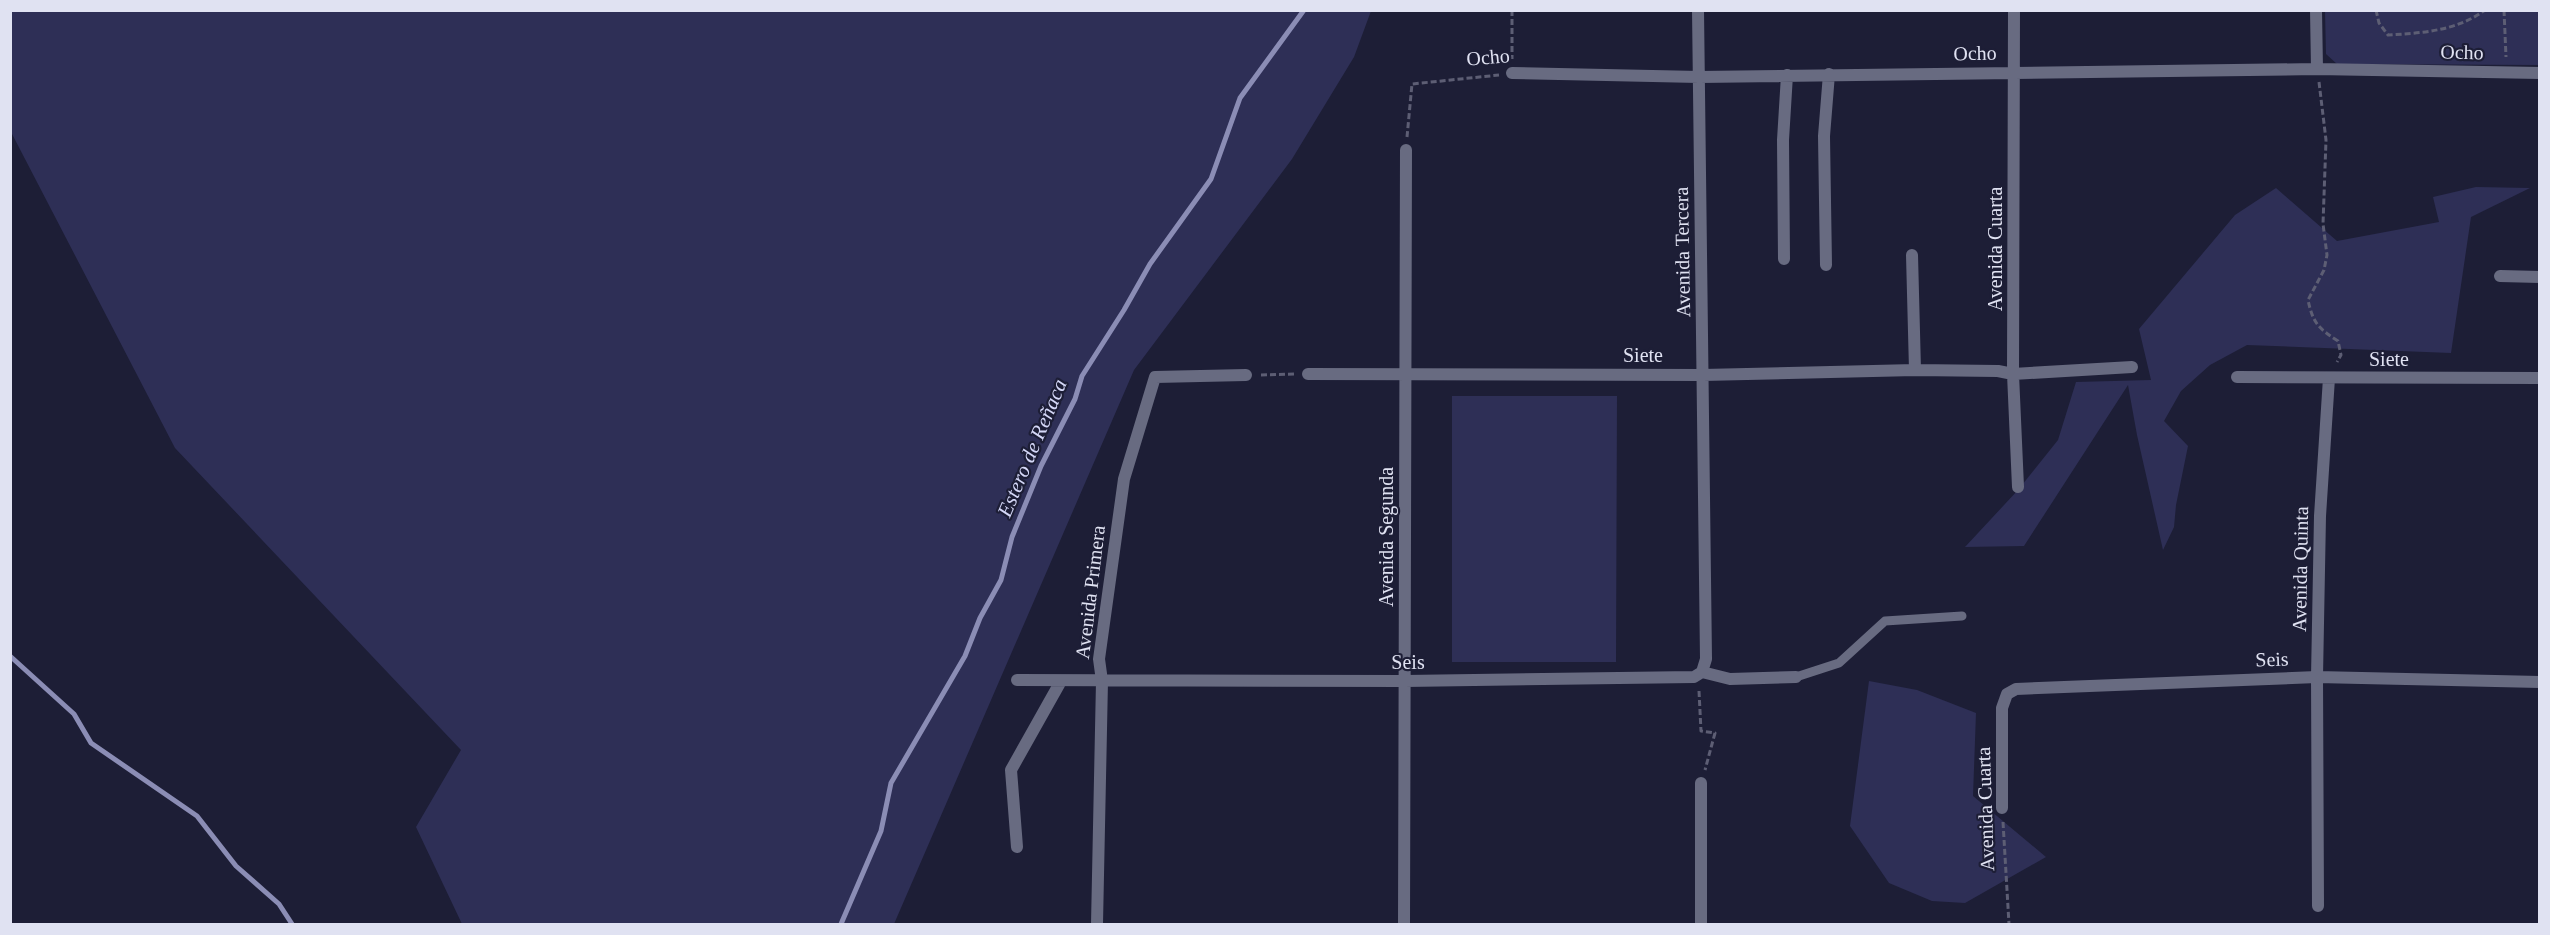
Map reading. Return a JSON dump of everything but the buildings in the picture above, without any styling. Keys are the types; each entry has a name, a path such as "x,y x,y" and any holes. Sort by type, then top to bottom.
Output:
{"street":[{"name":"Avenida Tercera","path":"1698,10 1706,659 1701,674"},
{"name":"Avenida Cuarta","path":"2014,10 2013,374 2018,487"},
{"path":"2316,10 2317,69"},
{"name":"Ocho","path":"1512,73 1699,77 2317,69 2540,73"},
{"path":"1826,265 1824,136 1829,74"},
{"path":"1784,259 1783,140 1787,75"},
{"name":"Avenida Segunda","path":"1404,924 1406,150"},
{"path":"1912,255 1915,370"},
{"path":"2500,276 2540,277"},
{"name":"Siete","path":"1308,374 1703,375 1915,370 2013,374 2132,367"},
{"name":"Avenida Primera","path":"1098,924 1102,681 1099,659 1124,479 1155,376 1246,375"},
{"name":"Siete","path":"2238,377 2540,378"},
{"name":"Avenida Quinta","path":"2318,906 2317,677 2320,516 2329,378"},
{"name":"Seis","path":"1017,680 1405,681 1701,674 1730,679 1796,677"},
{"name":"Seis","path":"2007,694 2016,689 2317,677 2540,682"},
{"path":"1017,847 1011,770 1061,681"},
{"name":"Avenida Cuarta","path":"2002,808 2002,708 2007,694"},
{"path":"1701,783 1701,924"}],"lane":[{"path":"1796,677 1839,663 1885,621 1962,616"}],"path":[{"path":"1512,10 1512,73"},
{"path":"2376,10 2379,23 2388,35 2454,27 2473,20 2485,10"},
{"path":"2504,10 2507,72"},
{"path":"2317,69 2326,140 2324,224 2327,255 2324,270 2308,300 2312,316 2320,329 2338,341 2341,348 2341,355 2329,378"},
{"name":"Ocho","path":"1406,150 1412,84 1512,73"},
{"path":"1246,375 1308,374"},
{"path":"1701,674 1701,731 1715,733 1701,783"},
{"name":"Avenida Cuarta","path":"2002,808 2009,924"}],"shaded area":[{"path":"11,10 1371,11 1354,57 1292,159 1134,370 894,924 462,924 416,827 461,750 175,448 11,132"},
{"path":"2325,11 2539,11 2539,65 2337,64 2326,54"},
{"path":"2476,187 2530,188 2471,217 2451,353 2247,345 2210,365 2181,391 2164,421 2188,446 2174,527 2163,550 2128,385 2024,546 1965,547 2018,490 2058,440 2076,382 2151,380 2139,329 2235,215 2276,188 2337,241 2439,222 2433,197"},
{"path":"1452,396 1617,396 1616,662 1452,662"},
{"path":"1869,681 1917,690 1976,713 1973,796 2046,857 1965,903 1932,901 1889,883 1850,826"}],"waterway":[{"name":"Estero de Reñaca","path":"841,924 881,831 891,783 965,656 980,618 1001,580 1012,537 1041,466 1075,399 1082,376 1150,264 1211,179 1240,98 1304,10"},
{"path":"10,656 74,714 91,743 197,816 236,866 279,904 292,924"}]}
